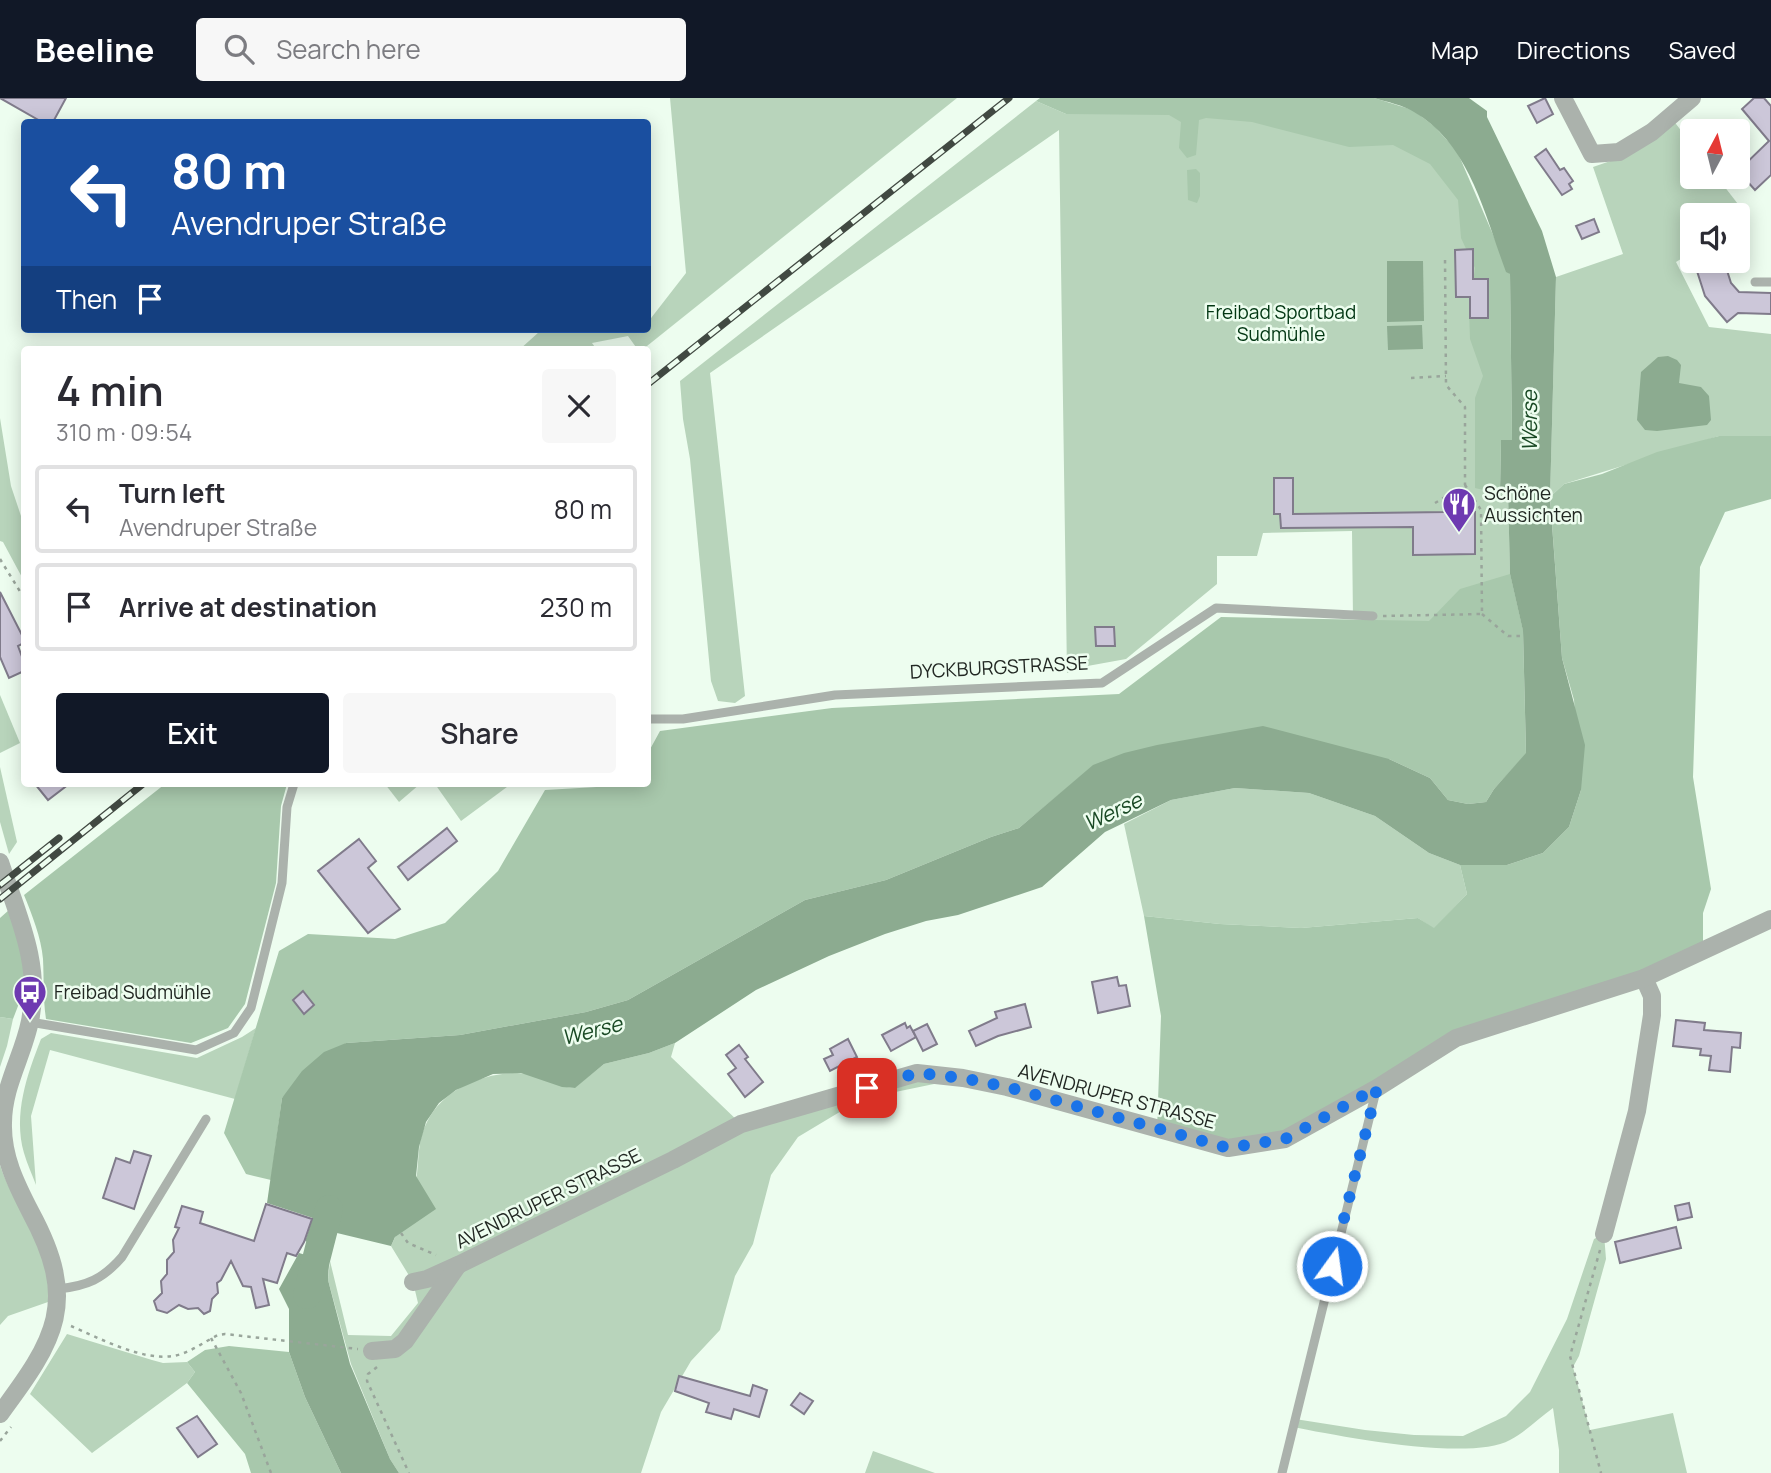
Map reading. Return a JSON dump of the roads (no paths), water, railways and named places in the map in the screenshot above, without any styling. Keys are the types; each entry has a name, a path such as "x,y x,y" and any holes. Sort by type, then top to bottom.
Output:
{"street":[{"path":"1563,98 1592,154 1619,152 1652,132 1692,98"},
{"path":"0,862 24,927 31,956 34,989 30,1022 4,1104 4,1145 15,1182 46,1240 55,1265 58,1289 54,1323 48,1343 0,1414"},
{"name":"AVENDRUPER STRASSE","path":"372,1351 385,1352 395,1349 405,1341 458,1265 741,1124 917,1073 963,1078 1007,1087 1228,1148 1285,1139 1377,1088 1456,1038 1644,978 1771,919"},
{"path":"1604,1234 1637,1111 1650,1029 1652,996 1644,978"},
{"path":"413,1282 427,1279 458,1265"}],"lane":[{"path":"1755,282 1771,282"},
{"name":"DYCKBURGSTRASSE","path":"651,719 683,719 835,695 1102,683 1216,608 1373,616"},
{"path":"30,1022 196,1050 234,1033 251,1008 282,883 287,807 292,787"},
{"path":"1282,1473 1377,1088"},
{"path":"58,1289 80,1286 108,1273 122,1257 206,1119"}],"water":[{"path":"1374,98 1469,98 1487,111 1487,117 1542,231 1556,277 1550,498 1562,658 1585,745 1581,790 1569,827 1543,853 1507,865 1460,865 1429,853 1375,816 1309,793 1235,788 1171,800 1105,832 1042,887 958,915 926,921 885,934 829,956 756,990 675,1043 649,1053 604,1064 575,1088 562,1087 521,1073 493,1074 456,1090 439,1103 426,1122 419,1147 416,1176 436,1209 395,1237 391,1246 337,1233 330,1250 305,1241 313,1218 267,1203 282,1098 302,1071 324,1052 346,1043 460,1035 586,1012 628,1000 805,900 886,880 1019,828 1093,765 1124,753 1263,726 1389,759 1430,778 1448,800 1468,804 1486,802 1526,753 1523,631 1510,574 1508,492 1500,492 1501,440 1512,440 1510,274 1506,272 1473,183 1449,143 1433,126 1414,112"},
{"path":"1387,261 1423,261 1424,321 1387,322"},
{"path":"1422,325 1423,349 1388,350 1387,326"},
{"path":"1668,356 1681,365 1679,383 1701,387 1709,396 1711,420 1707,425 1657,431 1645,430 1637,420 1641,372 1658,357"},
{"path":"299,1253 329,1262 328,1280 350,1364 390,1459 399,1473 341,1473 305,1397 289,1352 289,1309 279,1289"}],"waterway":[{"name":"Werse","path":"307,1295 329,1209"}],"railway":[{"path":"651,382 1009,98"},
{"path":"0,899 139,787"},
{"path":"0,885 59,838"}],"place":[{"name":"Schöne Aussichten","path":"1459,534"},
{"name":"Freibad Sudmühle","path":"30,1022"}],"park label":[{"name":"Freibad Sportbad Sudmühle","path":"1281,323"}]}
